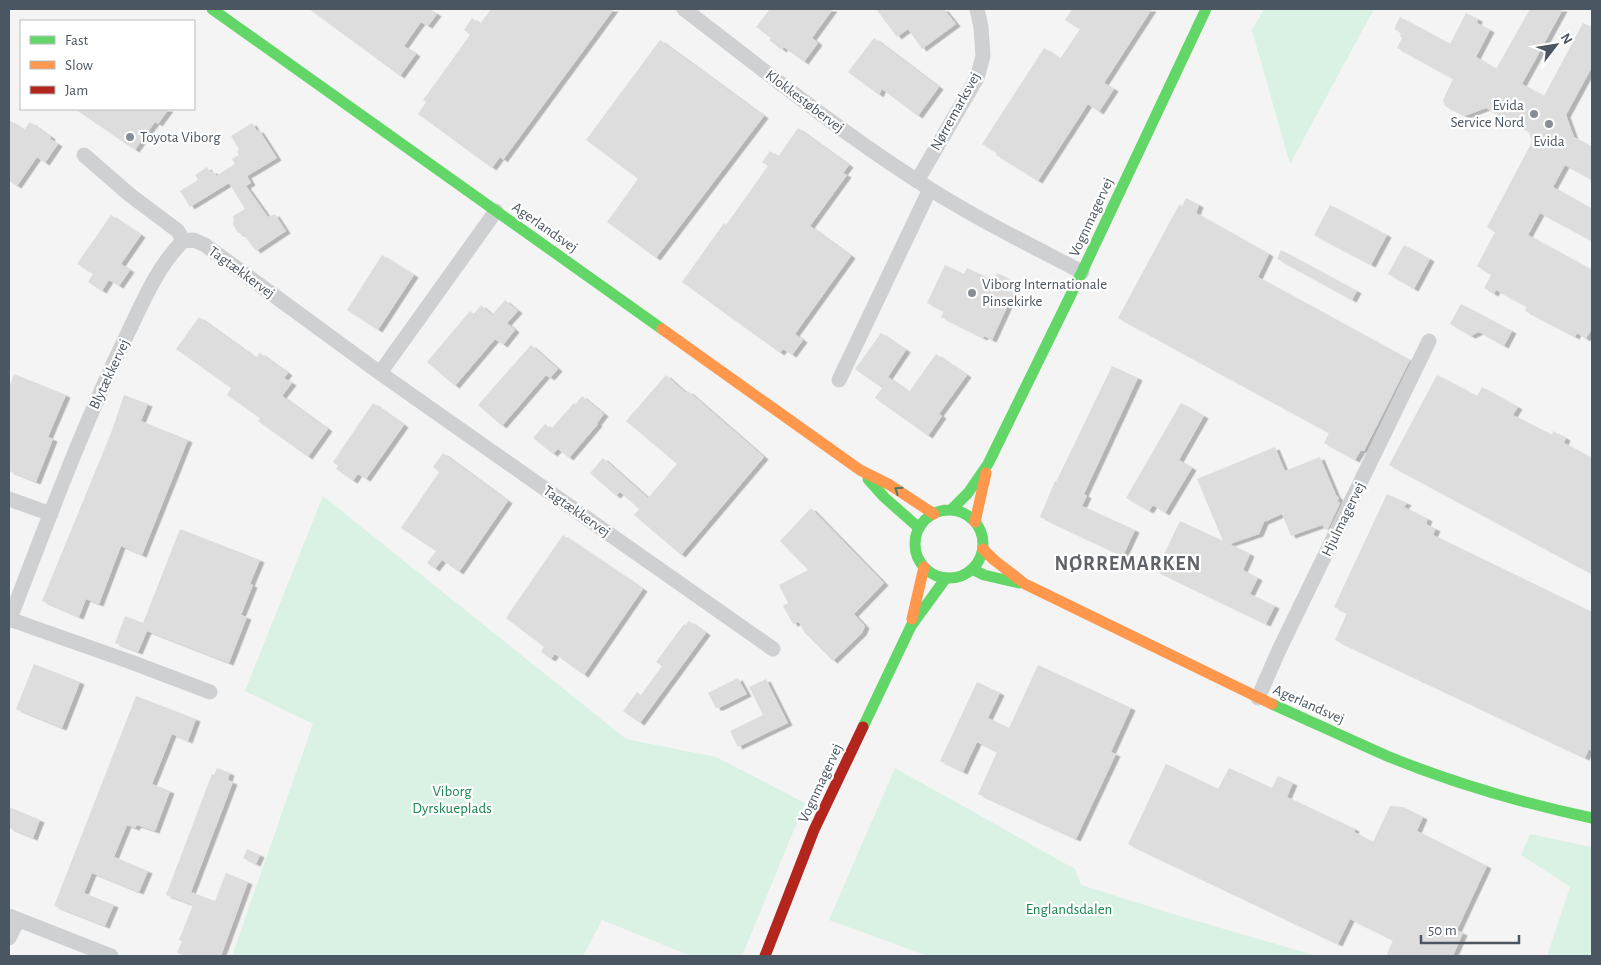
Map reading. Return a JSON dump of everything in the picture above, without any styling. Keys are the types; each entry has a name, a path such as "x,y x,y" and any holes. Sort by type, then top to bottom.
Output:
{"street":[{"name":"Agerlandsvej","path":"212,9 860,470 890,485 934,514"},
{"name":"Klokkestøbervej","path":"684,9 867,148 966,211 1082,272"},
{"name":"Nørremarksvej","path":"917,181 977,78 983,56 981,27 977,9"},
{"name":"Vognmagervej","path":"951,510 968,493 988,464 1082,272 1206,9"},
{"path":"84,155 130,195 178,231 183,241"},
{"path":"839,380 930,189"},
{"path":"380,373 496,211"},
{"name":"Tagtækkervej","path":"183,241 194,240 205,245 380,373 773,648"},
{"name":"Blytækkervej","path":"183,241 172,252 156,275 102,387 9,620 131,662 210,692"},
{"name":"Hjulmagervej","path":"1258,698 1279,650 1430,341"},
{"name":"Vognmagervej","path":"975,522 988,464"},
{"name":"Agerlandsvej","path":"860,470 884,497 919,528"},
{"path":"9,499 51,514"},
{"path":"951,510 968,516 975,522 983,539 979,560 972,569 961,576 946,578 938,576 924,567 915,550 915,539 919,528 925,520 934,514 951,510"},
{"name":"Agerlandsvej","path":"982,549 1026,584 1258,698 1388,756 1471,786 1532,804 1592,818"},
{"name":"Vognmagervej","path":"910,626 924,567"},
{"name":"Agerlandsvej","path":"972,569 984,574 1026,584"},
{"name":"Vognmagervej","path":"765,956 814,830 910,626 946,578"},
{"path":"9,938 13,918 111,956"}],"green space":[{"path":"1264,9 1374,9 1290,164 1252,30"},
{"name":"Viborg Dyrskueplads","path":"323,496 626,739 716,757 805,803 742,956 691,956 602,920 583,956 232,956 313,724 245,691"},
{"name":"Englandsdalen","path":"895,768 1075,869 1081,885 1317,956 928,956 829,920"},
{"path":"1530,834 1592,847 1592,956 1547,956 1570,887 1521,855"}],"building":[{"path":"309,9 429,9 437,14 428,26 421,22 404,46 416,54 400,76"},
{"path":"491,9 614,9 503,160 500,157 492,168 418,114 426,102 423,100 470,35 464,30 472,18 480,24"},
{"path":"770,9 833,9 812,38 818,43 804,62 784,47 782,50 769,40 771,38 756,27"},
{"path":"876,9 944,9 956,24 922,49 908,29 897,37"},
{"path":"1072,9 1152,9 1104,83 1114,89 1099,112 1088,104 1038,181 982,144 1044,48 1060,59 1080,29 1065,20"},
{"path":"1530,9 1563,9 1522,84 1544,96 1583,23 1592,27 1592,67 1566,115 1574,137 1592,147 1592,180 1565,165 1553,187 1592,209 1592,241 1540,213 1528,235 1592,270 1592,328 1586,339 1577,333 1575,337 1525,311 1527,307 1496,290 1494,294 1484,288 1491,275 1477,266 1495,232 1487,227 1532,142 1529,132 1486,108 1465,116 1445,106 1443,100 1453,79 1397,48 1402,38 1400,36 1401,33 1394,29 1400,17 1450,44 1466,13 1478,19 1477,23 1490,30 1476,57 1496,69"},
{"path":"874,38 939,87 918,116 882,89 879,95 848,72"},
{"path":"660,40 764,116 656,258 607,222 638,179 586,140"},
{"name":"Toyota Viborg","path":"76,110 168,110 158,124 155,122 135,150"},
{"path":"9,120 24,130 30,122 58,144 45,163 37,157 17,186 9,181"},
{"path":"252,123 257,131 259,130 277,158 247,176 251,183 246,186 268,217 275,214 286,231 256,251 244,235 238,233 233,224 233,216 245,209 229,183 190,207 180,191 198,180 195,175 207,167 216,176 235,164 232,159 239,155 237,151 239,149 231,136"},
{"path":"798,128 849,165 843,173 847,175 810,226 851,256 795,334 803,340 792,355 783,349 780,353 682,282 768,166 762,162 770,151 778,157"},
{"path":"1186,198 1199,205 1196,213 1269,254 1258,277 1410,360 1364,451 1361,450 1355,460 1324,443 1329,433 1118,318 1179,205 1182,206"},
{"path":"1330,205 1387,235 1371,265 1314,235"},
{"path":"111,215 141,235 121,264 130,270 119,286 109,280 102,291 88,282 93,274 77,264"},
{"path":"1404,245 1430,259 1414,289 1388,274"},
{"path":"1281,250 1357,291 1352,300 1277,259"},
{"path":"382,255 414,275 378,330 347,310"},
{"name":"Viborg Internationale Pinsekirke","path":"945,265 964,274 967,268 993,280 997,273 1018,283 992,340 984,336 983,338 941,317 944,311 927,303"},
{"path":"505,300 518,311 507,323 515,330 503,345 495,339 455,386 427,362 470,311 474,314 481,305 492,315"},
{"path":"1461,304 1512,331 1504,346 1479,332 1471,336 1450,324"},
{"path":"199,317 256,358 260,353 288,373 284,378 292,383 282,396 328,429 308,457 258,421 260,418 227,395 231,388 176,349"},
{"path":"881,333 906,350 888,377 909,392 936,354 967,375 939,414 942,416 928,436 875,398 882,388 855,369"},
{"path":"531,345 558,369 550,378 546,375 502,426 478,405"},
{"path":"1112,366 1138,378 1084,494 1087,496 1082,506 1135,530 1123,556 1040,517 1055,481"},
{"path":"14,374 66,395 48,437 53,439 36,482 9,471 9,387"},
{"path":"666,375 686,393 688,391 764,457 681,555 634,515 639,509 620,492 616,496 590,473 603,458 648,498 677,464 626,421"},
{"path":"1437,375 1477,396 1482,387 1518,407 1513,415 1552,435 1553,431 1566,438 1564,443 1592,458 1592,574 1389,465"},
{"path":"124,395 148,404 141,421 188,440 142,555 121,546 99,604 86,599 79,617 42,601 111,433"},
{"path":"582,396 604,414 598,424 569,458 558,449 553,454 533,438 545,424 551,429"},
{"path":"373,403 404,425 366,479 358,474 353,481 336,469 338,466 333,462"},
{"path":"1181,403 1204,416 1179,460 1192,468 1165,513 1153,505 1149,511 1126,498"},
{"path":"1275,447 1285,471 1320,457 1339,498 1337,501 1340,503 1327,531 1322,525 1291,536 1282,514 1264,522 1259,534 1230,544 1250,554 1243,570 1258,578 1250,594 1275,606 1266,624 1156,571 1180,521 1223,541 1197,479"},
{"path":"443,453 508,501 459,572 442,560 435,569 427,563 436,551 401,528 439,472 433,467"},
{"path":"1387,494 1407,503 1404,507 1428,519 1426,524 1436,529 1433,535 1592,612 1592,751 1589,749 1585,758 1335,640 1347,613 1334,607"},
{"path":"811,508 884,583 854,614 865,626 862,633 833,661 805,633 799,622 793,624 783,606 788,603 779,585 808,570 780,541"},
{"path":"180,529 260,560 250,584 253,585 241,615 247,617 229,663 147,631 138,652 115,643 125,616 143,623"},
{"path":"563,535 643,589 584,675 555,654 551,659 541,652 544,647 506,618"},
{"path":"689,621 706,633 640,723 623,711 637,692 641,695 662,666 656,662 684,624 686,625"},
{"path":"34,664 80,682 62,728 16,709"},
{"path":"1038,665 1131,708 1111,752 1116,754 1076,839 978,794 997,752 977,742 963,772 940,761 977,682 1000,693 988,718 1009,728"},
{"path":"738,678 747,694 716,708 708,693"},
{"path":"766,679 788,723 738,747 730,731 763,715 749,687"},
{"path":"136,696 196,719 188,741 172,734 152,784 170,791 155,831 137,825 135,828 127,825 114,857 148,871 139,892 92,873 84,893 114,905 105,926 54,906"},
{"path":"1166,764 1218,789 1229,768 1272,788 1278,776 1293,783 1287,797 1355,829 1354,832 1373,842 1390,806 1403,807 1423,817 1417,831 1487,866 1457,930 1463,933 1453,956 1386,956 1393,940 1350,919 1338,944 1128,844"},
{"path":"217,768 230,773 228,780 233,782 191,892 215,901 226,873 248,882 221,956 186,956 177,953 182,941 179,940 193,905 166,895 212,774 214,775"},
{"path":"9,807 40,820 33,838 9,828"},
{"path":"247,849 260,855 256,864 243,858"}],"traffic: fast":[{"path":"212,9 662,329"},
{"path":"951,510 968,493 988,464 1082,272 1206,9"},
{"path":"868,479 884,497 919,528"},
{"path":"949,510 962,513 973,520 980,531 983,544 980,557 973,568 962,575 949,578 936,575 925,568 918,557 915,544 918,531 925,520 936,513 949,510"},
{"path":"972,569 984,575 1019,583"},
{"path":"863,727 911,626 946,578"},
{"path":"1272,704 1387,756 1462,784 1540,806 1592,818"}],"traffic: slow":[{"path":"662,329 860,470 890,485 934,514"},
{"path":"975,522 986,473"},
{"path":"983,549 1025,584 1272,704"},
{"path":"912,619 924,567"}],"traffic: jam":[{"path":"765,956 814,830 863,727"}],"place":[{"name":"Evida Service Nord","path":"1534,114"},
{"name":"Evida","path":"1549,124"},
{"name":"Toyota Viborg","path":"130,137"},
{"name":"Viborg Internationale Pinsekirke","path":"972,293"}],"district":[{"name":"NØRREMARKEN","path":"1128,563"}]}
